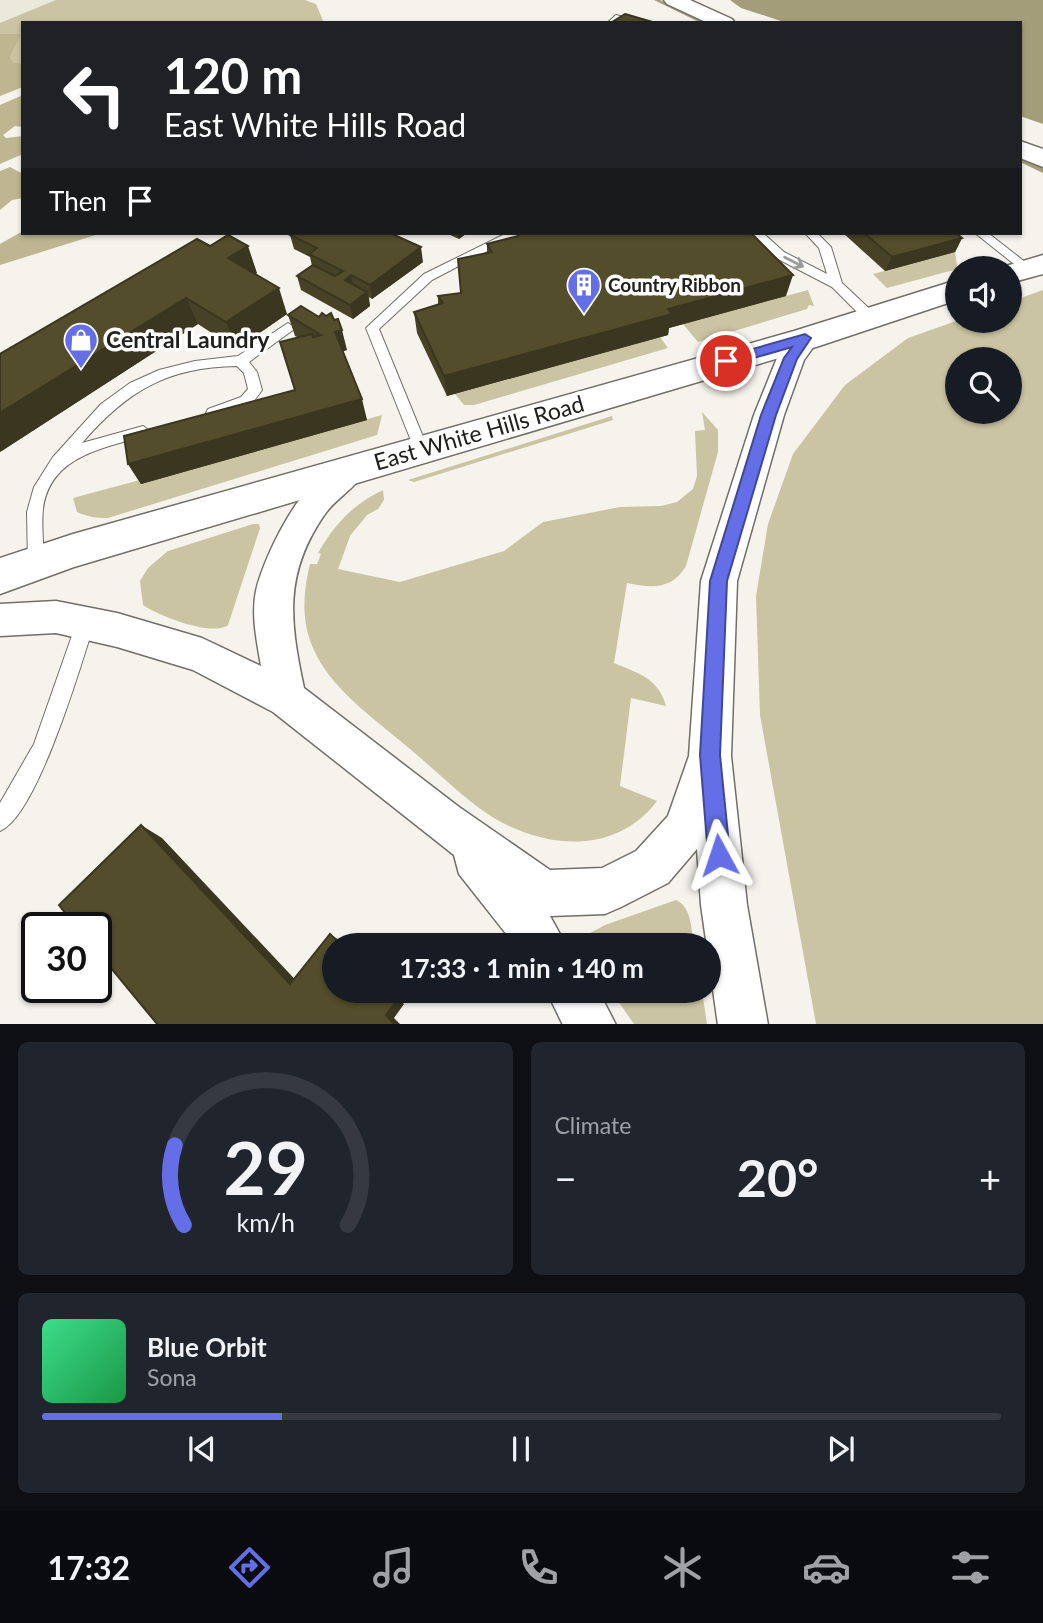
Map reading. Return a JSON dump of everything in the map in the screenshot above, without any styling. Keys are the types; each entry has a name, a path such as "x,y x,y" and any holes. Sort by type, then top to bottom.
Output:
{"street":[{"path":"674,0 721,21"},
{"path":"1022,149 1043,159"},
{"name":"East White Hills Road","path":"0,576 421,449 805,338 945,294"},
{"path":"743,1024 724,905 710,755 719,581 769,415 791,358 805,338"},
{"path":"286,698 275,635 274,591 291,544 314,503 349,471"},
{"path":"0,620 56,617 202,655 286,698 444,821 544,894 605,891 652,867 685,831 710,755"},
{"path":"444,821 534,933"},
{"path":"578,1003 591,1024"}],"lane":[{"path":"614,21 619,17 634,21"},
{"path":"421,449 372,328 428,278 512,235"},
{"path":"759,235 780,255 836,284 870,317"},
{"path":"813,235 825,247 836,284"},
{"path":"984,235 1027,269"},
{"path":"36,564 36,505 43,480 121,395 159,376 213,360 241,361 288,327"},
{"path":"196,418 246,401 256,390 250,372 241,361"},
{"path":"58,461 84,447 158,427"},
{"path":"0,821 13,804 37,758 60,703 85,624"}],"shaded area":[{"path":"0,0 165,0 21,21 21,52 0,58"},
{"path":"56,0 305,0 316,4 323,21 21,21 21,63 14,63 10,57 20,34 0,34 0,23"},
{"path":"730,0 1043,0 1043,124 1022,117 1022,21 781,21 741,8"},
{"path":"0,34 21,34 10,57 14,63 21,63 21,88 0,96"},
{"path":"21,96 21,127 15,126 3,135 6,138 21,136 21,155 0,164 0,105"},
{"path":"10,167 21,173 21,198 12,200 0,210 0,171"},
{"path":"21,232 21,235 96,235 0,265 0,244"},
{"path":"955,252 956,256 945,256 945,273 887,288 873,274"},
{"path":"808,290 814,306 809,305 807,309 698,342 683,324"},
{"path":"1043,290 1043,1024 816,1024 760,715 756,596 768,524 793,454 845,385 908,338 945,325 945,333 1022,333 1022,298"},
{"path":"660,337 668,348 474,405 464,405 455,394"},
{"path":"702,412 718,430 718,452 686,566 668,583 644,586 627,583 614,663 653,683 666,706 631,698 620,786 657,801 641,818 622,831 602,838 559,841 515,829 483,811 460,793 365,712 330,676 313,648 306,627 305,596 310,564 317,564 321,554 318,553 346,516 383,490 384,500 378,509 367,515 350,536 338,569 400,582 504,551 543,522 620,507 661,506 677,502 693,489 697,476 695,431 705,430"},
{"path":"382,415 377,435 108,518 77,512 73,498 140,480 141,483"},
{"path":"612,416 613,420 414,482 408,480"},
{"path":"259,524 260,528 228,625 220,628 198,627 143,605 140,581 148,568 168,551"},
{"path":"676,900 688,913 692,933 590,933 605,925"},
{"path":"619,1003 704,1003 707,1024 634,1024"}],"building":[{"path":"625,14 649,21 614,21"},
{"path":"228,235 248,246 228,258 279,288 226,322 186,298 0,413 0,354 197,239 210,246"},
{"path":"290,235 394,235 421,247 370,285 351,275 345,280 367,292 350,305 297,276 313,265 335,276 343,271 309,254 317,248"},
{"name":"Country Ribbon","path":"753,235 793,275 668,309 672,314 444,376 414,312 443,303 438,296 461,293 458,259 492,252 487,244 518,236"},
{"path":"866,235 958,235 962,238 892,257"},
{"path":"301,306 319,317 322,313 326,316 331,313 334,320 338,319 342,330 335,332 362,399 128,464 124,436 295,390 280,342 312,334 313,337 321,335 288,315"},
{"path":"141,825 290,984 322,944 322,1003 395,1003 386,1015 394,1024 157,1024 112,969 112,912 64,912 59,905"}],"waterway":[{"path":"656,0 702,21"},
{"path":"1022,160 1043,171"}],"place":[{"name":"Country Ribbon","path":"584,315"},
{"name":"Central Laundry","path":"81,370"}],"route":[{"path":"719,855 710,755 719,581 769,415 791,358 805,338 726,361"}]}
